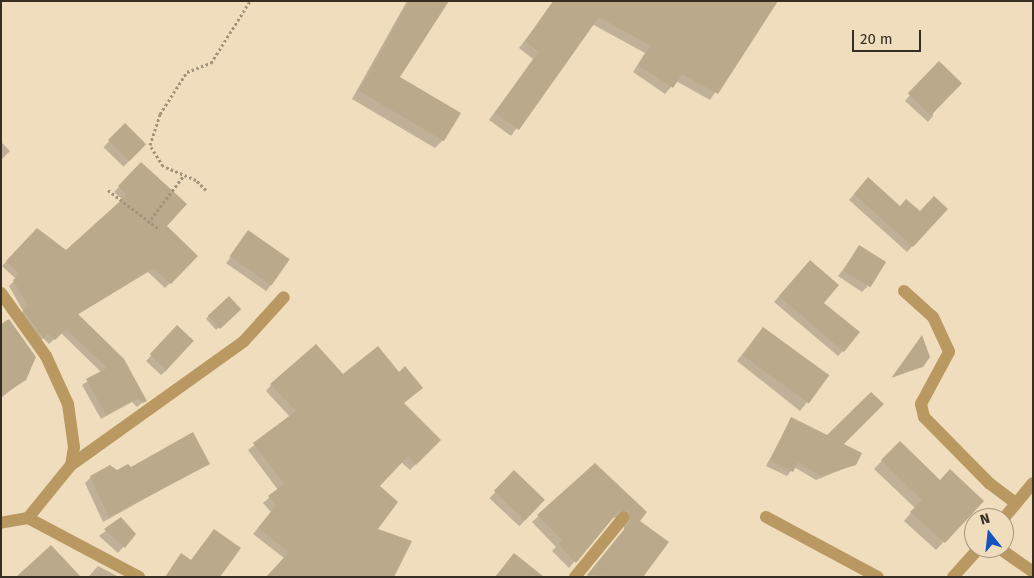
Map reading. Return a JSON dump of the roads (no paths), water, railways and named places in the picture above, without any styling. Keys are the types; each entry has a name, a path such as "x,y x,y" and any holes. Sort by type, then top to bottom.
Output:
{"street":[{"path":"904,291 933,317 949,352 921,404 924,417 989,482 1016,503"},
{"path":"1,293 46,356 68,404 74,448 71,465"},
{"path":"28,518 71,465 244,341 284,297"},
{"path":"1012,508 1033,483"},
{"path":"575,577 624,517"},
{"path":"766,517 878,577"},
{"path":"1,523 28,518 139,577"},
{"path":"953,577 970,558"},
{"path":"1013,558 1033,572"}]}
